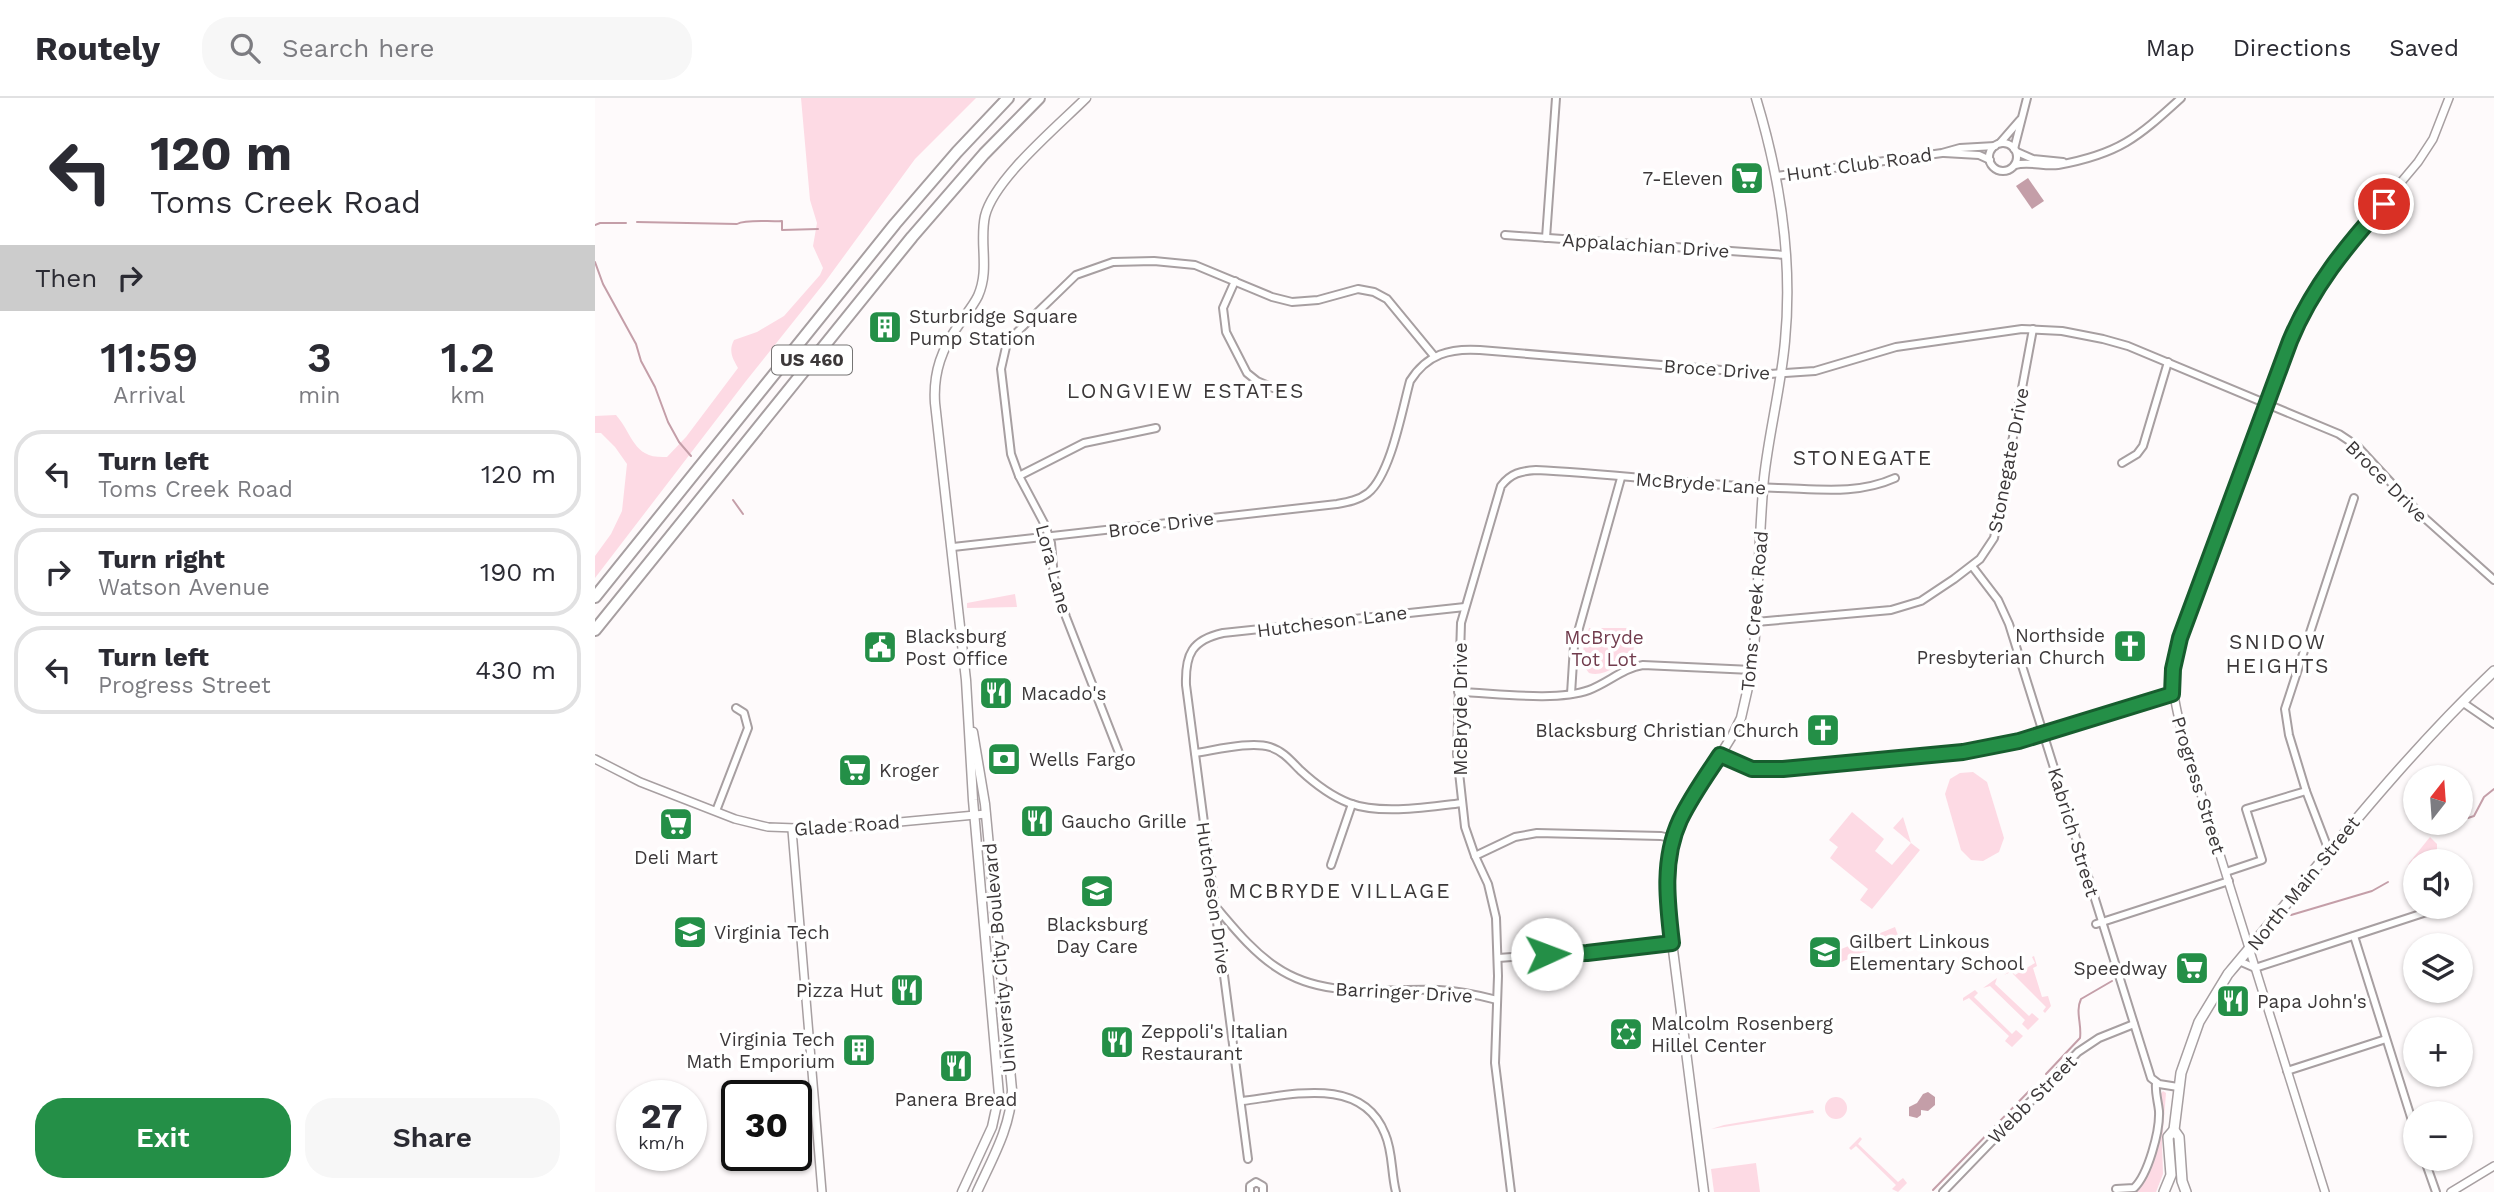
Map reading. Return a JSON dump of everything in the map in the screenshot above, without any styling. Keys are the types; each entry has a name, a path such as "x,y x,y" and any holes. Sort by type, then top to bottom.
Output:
{"highway":[{"name":"US 460","path":"595,597 895,224 1008,98"},
{"name":"US 460","path":"595,630 912,237 984,154 1039,98"}],"main road":[{"name":"University City Boulevard","path":"962,1192 994,1123 999,1095 969,757 969,719 935,386 939,360 981,289 985,264 984,224 993,195 1010,173 1086,98"},
{"name":"Toms Creek Road","path":"1704,1192 1672,943 1667,881 1674,839 1688,806 1741,718 1752,670 1763,488 1781,373 1787,313 1786,255 1776,176 1756,98"},
{"name":"North Main Street","path":"2164,1192 2171,1175 2168,1137 2174,1130 2178,1087 2185,1056 2212,997 2249,948 2391,777 2494,671"},
{"name":"University City Boulevard","path":"969,719 977,750 986,814 1011,1098 1006,1128 977,1192"},
{"name":"North Main Street","path":"2174,1130 2179,1137 2186,1192"}],"street":[{"path":"1546,238 1556,98"},
{"path":"2015,165 2015,150 2027,98"},
{"path":"2021,118 1990,152 1994,167 2001,171 2023,163 2055,165 2099,155 2129,142 2181,98"},
{"name":"Progress Street","path":"2325,1192 2183,736 2172,694 2173,669 2180,638 2266,402 2309,301 2345,248 2419,162 2433,139 2449,98"},
{"path":"1997,146 2006,144 2028,158 2069,162"},
{"name":"Hunt Club Road","path":"1776,176 1942,153 1960,148 1997,146"},
{"name":"Hunt Club Road","path":"1942,153 1979,155 1990,160"},
{"name":"Appalachian Drive","path":"1505,235 1786,255"},
{"name":"Lora Lane","path":"1121,758 1061,601 1054,578 1048,537 1011,454 1001,377 1006,347 1017,329 1071,279 1089,269 1108,263 1154,261 1195,265 1272,297 1292,302 1318,300 1358,289 1374,292 1387,299 1434,356"},
{"path":"1235,281 1223,308 1226,332 1247,373 1273,388"},
{"name":"Broce Drive","path":"953,547 1337,503 1362,496 1383,473 1411,381 1419,368 1434,356 1448,351 1469,349 1781,373 1815,372 1896,347 2033,328 2103,339 2168,362 2320,425 2351,442 2419,513 2494,580"},
{"name":"Stonegate Drive","path":"1756,622 1904,607 1932,594 1983,556 1995,532 2033,328"},
{"path":"2122,463 2137,454 2143,446 2168,362"},
{"path":"1019,476 1084,443 1156,428"},
{"name":"McBryde Lane","path":"1507,478 1518,472 1536,471 1763,488 1858,490 1895,478"},
{"name":"McBryde Drive","path":"1507,478 1498,493 1465,607 1460,636 1457,754 1465,827 1494,905 1498,958 1495,1063 1511,1192"},
{"path":"1570,694 1574,646 1621,478"},
{"path":"2329,851 2289,735 2285,709 2354,498"},
{"name":"Kabrich Street","path":"1972,566 1991,588 2003,610 2099,923 2151,1078 2156,1083 2159,1114 2143,1180 2134,1188 2116,1189"},
{"name":"Hutcheson Lane","path":"1200,642 1223,633 1465,607"},
{"name":"Hutcheson Drive","path":"1200,642 1189,654 1185,680 1248,1159"},
{"path":"1458,692 1570,694 1590,690 1640,665 1752,670"},
{"path":"1720,755 1752,769 1783,769 1963,752 2004,745 2172,694"},
{"path":"2462,702 2494,724"},
{"path":"716,811 748,728 744,713 736,708"},
{"path":"1195,752 1237,747 1270,747 1285,755 1325,789 1352,804 1380,809 1462,803"},
{"name":"Glade Road","path":"595,759 640,782 716,811 753,824 792,830 986,814"},
{"path":"2226,872 2262,860 2246,809 2307,791"},
{"path":"1331,865 1352,804"},
{"path":"792,830 822,1192"},
{"path":"1475,856 1518,836 1537,833 1661,836 1674,839"},
{"path":"2099,923 2229,881"},
{"name":"Barringer Drive","path":"1215,906 1256,952 1276,967 1304,982 1341,989 1451,991 1497,1000"},
{"path":"2239,961 2255,968 2406,919"},
{"path":"2354,936 2406,1101"},
{"path":"1498,958 1587,953 1672,943"},
{"name":"Webb Street","path":"1943,1192 2078,1052 2099,1038 2134,1024"},
{"path":"2287,1071 2386,1039"},
{"path":"2156,1083 2178,1087"},
{"path":"1242,1101 1322,1092 1339,1094 1359,1102 1377,1118 1386,1136 1396,1192"},
{"path":"2451,1192 2494,1166"},
{"path":"2429,1171 2436,1192"},
{"path":"1250,1192 1250,1186 1256,1182 1263,1186 1263,1192"}],"green space":[{"path":"801,98 976,98 915,159 825,282 595,578 595,556 611,534 622,511 627,464 601,433 595,433 595,416 616,415 641,450 656,457 667,457 686,437 738,368 731,351 734,340 757,332 784,316 820,275 823,268 813,246 817,223 810,200"},
{"path":"1015,594 1017,607 967,608 967,603"},
{"name":"McBryde Tot Lot","path":"1589,628 1633,628 1634,659 1606,672 1589,673 1580,661"},
{"path":"1973,772 1987,782 2004,838 1999,852 1983,861 1971,860 1961,850 1945,794 1950,779 1960,773"},
{"path":"1852,812 1884,839 1875,851 1892,865 1911,843 1920,850 1872,909 1860,900 1868,889 1830,858 1838,847 1829,840"},
{"path":"1903,817 1911,843 1893,828"},
{"path":"2430,837 2437,844 2437,849 2420,849"},
{"path":"1895,927 1899,938 1834,965 1829,954"},
{"path":"2034,956 2037,966 2033,968 2042,997 2048,996 2051,1006 2045,1013 2043,1011 2046,1007 2011,972 2004,975 2012,970 2015,975 2035,963 2032,957"},
{"path":"1997,978 1995,984 2029,1016 2032,1013 2039,1019 2028,1030 2022,1024 2025,1020 1990,986 1983,988"},
{"path":"1975,990 1978,993 1974,997 2012,1034 2016,1030 2023,1036 2012,1047 2005,1041 2009,1036 1969,998 1963,1001 1963,998"},
{"path":"2163,1091 2166,1093 2162,1143 2163,1174 2156,1192 2136,1192 2149,1173 2158,1147 2162,1119 2159,1096"},
{"path":"1836,1097 1844,1100 1847,1108 1844,1116 1836,1119 1828,1116 1825,1108 1828,1100"},
{"path":"1813,1110 1814,1113 1711,1129 1724,1125"},
{"path":"1860,1137 1862,1139 1858,1144 1898,1182 1903,1178 1907,1183 1898,1192 1892,1189 1896,1185 1856,1146 1851,1150 1849,1148"},
{"path":"1756,1163 1760,1192 1714,1192 1711,1169"}],"shaded area":[{"path":"2028,178 2044,201 2032,209 2016,186"},
{"path":"1928,1092 1935,1097 1935,1105 1928,1111 1921,1110 1921,1115 1917,1118 1909,1116 1909,1107"}],"waterway":[{"path":"637,222 737,224 782,221 782,230 818,229"},
{"path":"595,225 626,223"},
{"path":"595,262 603,284 636,344 668,422 691,456"},
{"path":"733,500 743,514"},
{"path":"2473,816 2484,797 2494,789"},
{"path":"2291,915 2372,891 2388,882"},
{"path":"2046,1074 2080,1038 2081,999 2112,981"},
{"path":"1933,1190 2033,1087"}],"place":[{"name":"7-Eleven","path":"1747,178"},
{"name":"Sturbridge Square Pump Station","path":"885,327"},
{"name":"Northside Presbyterian Church","path":"2130,646"},
{"name":"Blacksburg Post Office","path":"880,647"},
{"name":"Macado's","path":"996,693"},
{"name":"Blacksburg Christian Church","path":"1823,730"},
{"name":"Wells Fargo","path":"1004,759"},
{"name":"Kroger","path":"855,770"},
{"name":"Gaucho Grille","path":"1037,821"},
{"name":"Deli Mart","path":"676,824"},
{"name":"Blacksburg Day Care","path":"1097,891"},
{"name":"Virginia Tech","path":"690,932"},
{"name":"Gilbert Linkous Elementary School","path":"1825,952"},
{"name":"Speedway","path":"2192,968"},
{"name":"Pizza Hut","path":"907,990"},
{"name":"Papa John's","path":"2233,1001"},
{"name":"Malcolm Rosenberg Hillel Center","path":"1626,1034"},
{"name":"Zeppoli's Italian Restaurant","path":"1117,1042"},
{"name":"Virginia Tech Math Emporium","path":"859,1050"},
{"name":"Panera Bread","path":"956,1066"}],"district":[{"name":"LONGVIEW ESTATES","path":"1186,391"},
{"name":"STONEGATE","path":"1863,458"},
{"name":"SNIDOW HEIGHTS","path":"2278,654"},
{"name":"MCBRYDE VILLAGE","path":"1340,891"}],"route":[{"path":"1547,954 1587,953 1672,943 1667,888 1672,847 1682,817 1720,755 1738,765 1759,770 1983,750 2172,694 2173,669 2180,638 2298,322 2332,265 2384,204"}]}
